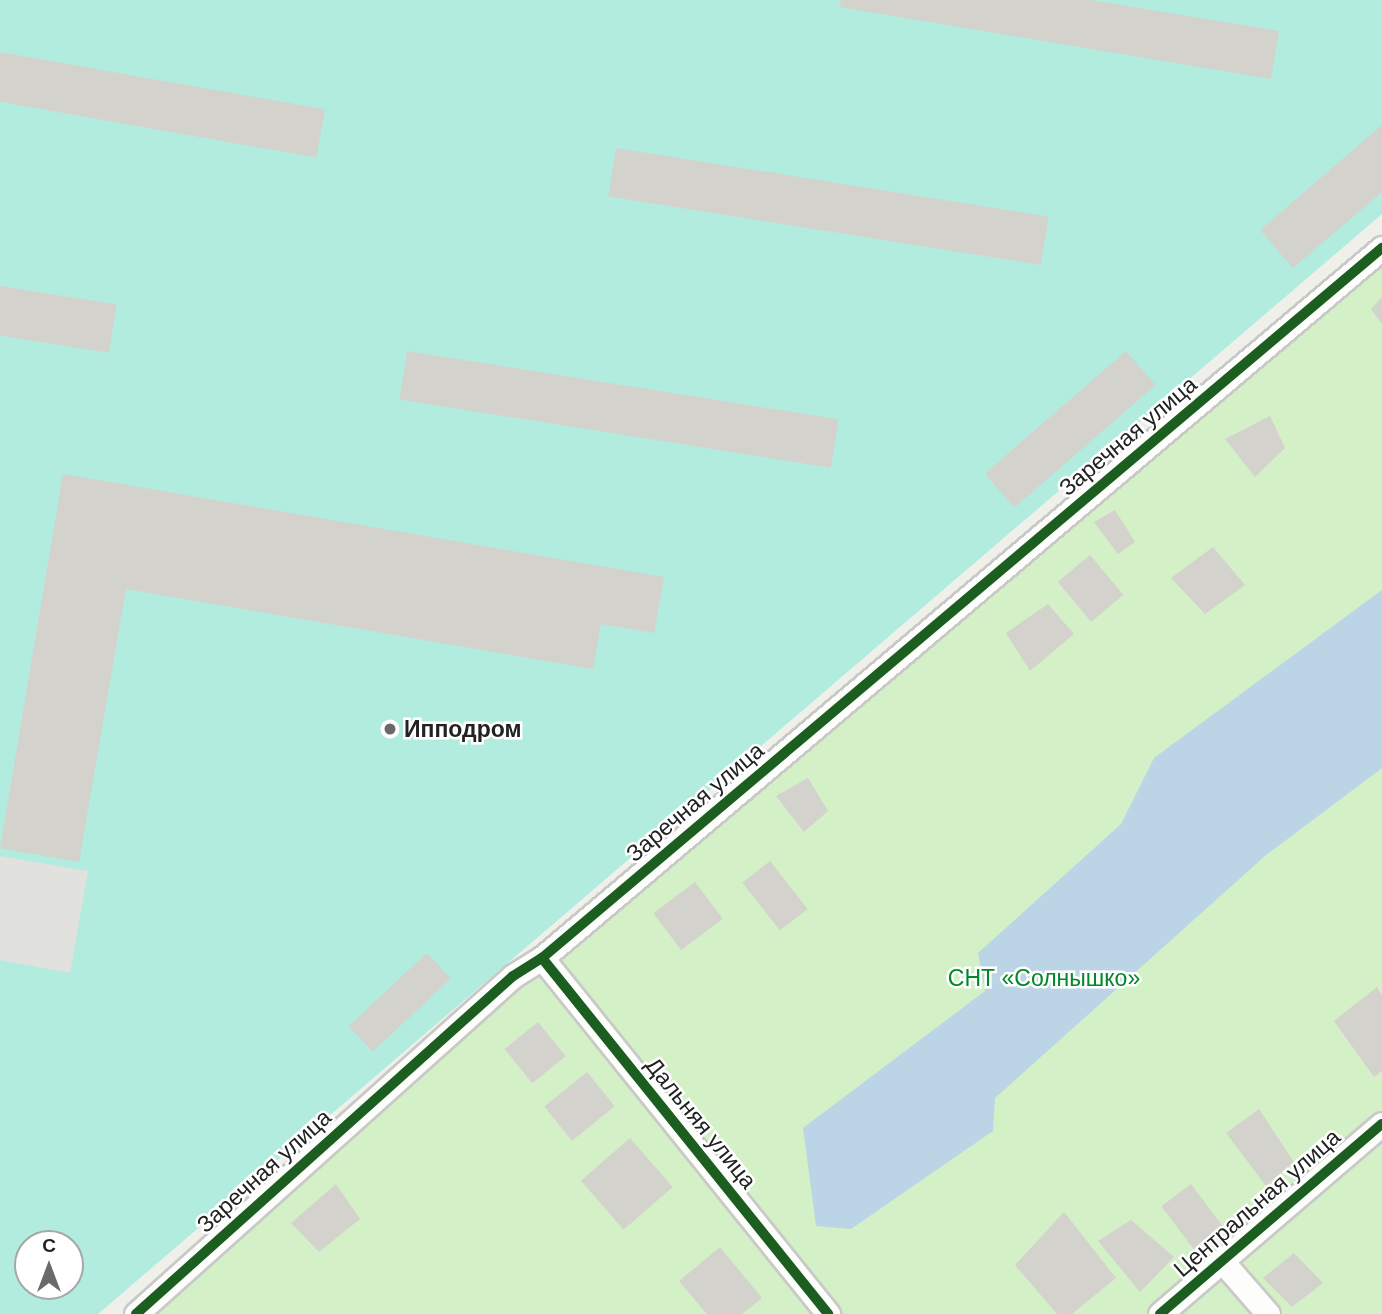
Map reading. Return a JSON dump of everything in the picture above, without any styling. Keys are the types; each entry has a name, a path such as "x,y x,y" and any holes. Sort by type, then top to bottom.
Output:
{"street":[{"name":"Заречная улица","path":"136,1314 513,976 542,958 1382,248"},
{"name":"Дальняя улица","path":"542,958 828,1314"},
{"name":"Центральная улица","path":"1160,1314 1382,1124"},
{"path":"1222,1261 1268,1314"}],"green space":[{"name":"СНТ «Солнышко»","path":"1382,242 1382,1314 141,1314 510,987"}],"shaded area":[{"name":"Ипподром","path":"0,0 1382,0 1382,214 98,1314 0,1314"},
{"path":"1382,590 1382,768 1265,856 995,1098 993,1131 851,1229 816,1226 803,1128 985,991 978,953 1121,824 1154,758"},
{"path":"0,856 88,871 70,973 0,960"}],"building":[{"path":"841,0 1090,0 1279,31 1271,79 839,7"},
{"path":"0,52 325,109 316,158 0,102"},
{"path":"1382,125 1382,192 1293,268 1260,230"},
{"path":"616,148 1049,217 1041,265 608,196"},
{"path":"0,286 117,304 109,353 0,336"},
{"path":"1382,297 1382,324 1371,309"},
{"path":"407,351 839,419 831,468 399,399"},
{"path":"1126,351 1156,385 1014,508 985,474"},
{"path":"1270,416 1285,448 1255,477 1225,439"},
{"path":"63,474 664,577 654,633 601,624 593,669 126,589 79,862 0,848"},
{"path":"1115,510 1135,542 1118,554 1094,522"},
{"path":"1213,547 1245,585 1205,614 1171,578"},
{"path":"1090,555 1123,595 1091,622 1058,582"},
{"path":"1048,604 1074,634 1030,671 1006,633"},
{"path":"808,778 828,811 804,832 776,796"},
{"path":"770,861 808,909 780,931 742,883"},
{"path":"695,882 723,919 681,950 653,913"},
{"path":"427,953 451,979 373,1052 349,1026"},
{"path":"1377,987 1382,995 1382,1071 1374,1077 1334,1021"},
{"path":"538,1022 566,1056 532,1083 505,1049"},
{"path":"587,1072 615,1106 572,1141 544,1107"},
{"path":"1259,1109 1294,1162 1266,1186 1226,1133"},
{"path":"630,1138 673,1187 624,1230 581,1181"},
{"path":"336,1184 360,1219 319,1252 291,1223"},
{"path":"1191,1184 1224,1228 1195,1250 1161,1206"},
{"path":"1064,1212 1116,1278 1072,1314 1057,1314 1015,1265"},
{"path":"1131,1220 1174,1257 1140,1292 1098,1241"},
{"path":"720,1247 762,1298 742,1314 707,1314 679,1281"},
{"path":"1294,1253 1323,1283 1292,1307 1263,1278"}],"cycle path":[{"path":"136,1314 513,976 542,958 1382,248"},
{"path":"542,958 828,1314"},
{"path":"1160,1314 1382,1124"}],"place":[{"name":"Ипподром","path":"390,729"}]}
